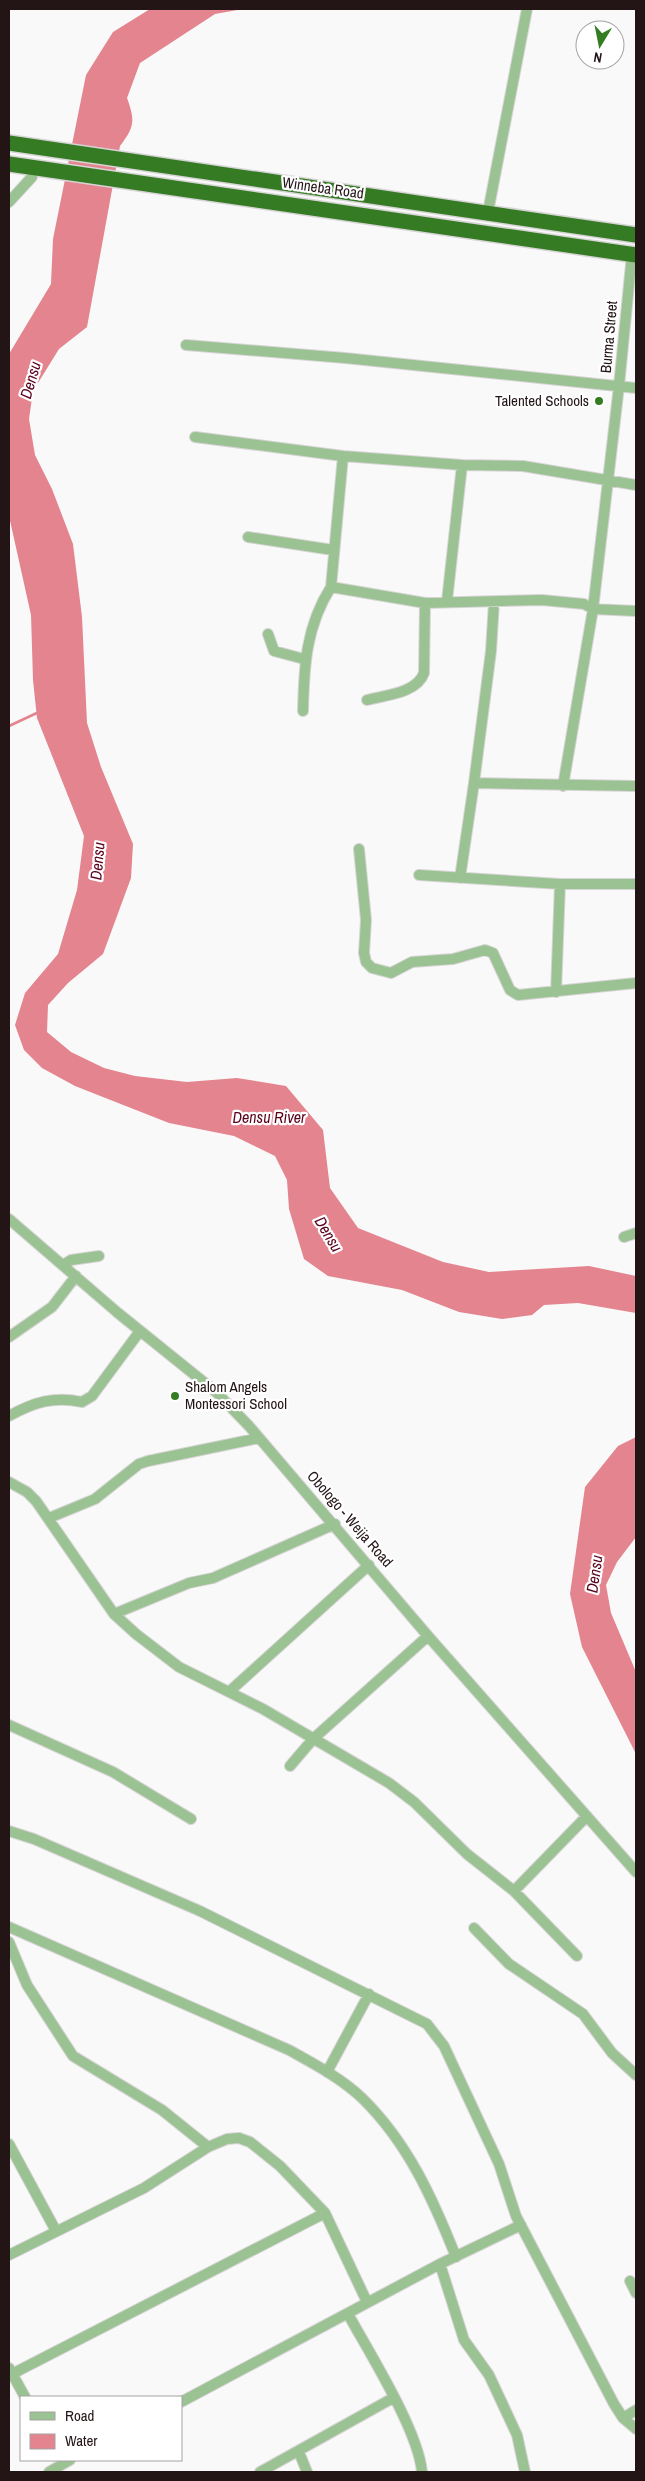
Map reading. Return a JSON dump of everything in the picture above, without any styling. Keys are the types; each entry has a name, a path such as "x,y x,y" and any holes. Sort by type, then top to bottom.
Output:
{"highway":[{"name":"Winneba Road","path":"9,142 636,235"},
{"name":"Winneba Road","path":"9,164 634,254"}],"street":[{"path":"488,212 528,9"},
{"path":"9,202 32,177"},
{"name":"Burma Street","path":"563,786 593,609 634,254"},
{"path":"186,345 345,358 636,388"},
{"path":"195,437 343,456 462,465 523,466 608,482 636,485"},
{"path":"303,711 304,659 319,605 331,587 343,456"},
{"path":"447,601 462,465"},
{"path":"248,537 333,550"},
{"path":"331,587 425,604 447,601 566,602 584,604 593,609 636,612"},
{"path":"460,878 491,651 494,602"},
{"path":"367,700 412,687 421,682 424,673 425,604"},
{"path":"268,634 274,651 304,659"},
{"path":"474,784 636,786"},
{"path":"359,849 366,920 364,953 366,962 372,968 391,973 412,962 453,959 485,950 493,953 510,990 518,995 636,983"},
{"path":"419,875 560,884 636,884"},
{"path":"556,992 560,884"},
{"name":"Obologo - Weija Road","path":"9,1219 216,1392 335,1524 428,1636 636,1872"},
{"path":"624,1237 636,1233"},
{"path":"63,1265 71,1260 99,1256"},
{"path":"9,1337 52,1307 76,1276"},
{"path":"9,1416 26,1406 62,1398 82,1402 92,1396 140,1330"},
{"path":"49,1518 95,1499 138,1464 148,1460 259,1438"},
{"path":"9,1482 27,1492 49,1518 63,1542 114,1614 179,1667 230,1691 389,1783 414,1802 467,1854 514,1891 577,1956"},
{"path":"114,1614 189,1583 213,1578 335,1524"},
{"path":"230,1691 369,1565"},
{"path":"290,1766 313,1739 428,1636"},
{"path":"9,1725 113,1772 191,1819"},
{"path":"514,1891 587,1816"},
{"path":"9,1831 34,1839 200,1911 428,2024 444,2046 498,2164 516,2216 623,2418 636,2428"},
{"path":"9,1927 289,2050 327,2072 361,2097 389,2127 417,2169 456,2257"},
{"path":"474,1928 509,1964 583,2014 612,2053 636,2075"},
{"path":"9,1942 27,1985 73,2056 162,2110 208,2147"},
{"path":"327,2072 368,1994"},
{"path":"9,2256 144,2188 208,2147 227,2139 239,2138 250,2142 280,2166 325,2213 367,2302"},
{"path":"9,2144 56,2232"},
{"path":"24,2396 10,2371 325,2213"},
{"path":"182,2401 348,2314 367,2302 521,2225"},
{"path":"440,2264 464,2340 489,2374 517,2435 525,2472"},
{"path":"630,2281 636,2293"},
{"path":"348,2314 416,2445 422,2472"},
{"path":"260,2472 393,2398"},
{"path":"623,2418 636,2410"},
{"path":"299,2452 307,2472"},
{"path":"49,2472 65,2464"}],"water":[{"name":"Densu River","path":"150,9 243,9 215,14 140,63 127,98 132,123 129,134 120,146 87,327 59,349 33,391 29,419 35,455 52,489 73,544 82,617 87,723 101,767 133,844 131,878 103,954 68,983 48,1005 47,1032 71,1052 104,1068 135,1076 187,1082 237,1078 286,1086 323,1130 330,1188 358,1228 443,1262 489,1272 589,1266 636,1276 636,1313 578,1303 544,1305 532,1315 502,1319 459,1312 402,1290 328,1276 304,1259 289,1209 287,1180 275,1156 234,1136 169,1123 75,1086 42,1068 24,1050 15,1025 25,993 58,954 77,890 84,836 37,718 33,680 31,615 9,516 9,354 51,284 53,239 86,75 113,32"},
{"name":"Densu","path":"636,1437 636,1537 617,1562 606,1585 611,1613 636,1672 636,1754 582,1647 570,1594 585,1487 618,1446"}],"waterway":[{"path":"9,726 39,712"}],"place":[{"name":"Talented Schools","path":"599,401"},
{"name":"Shalom Angels Montessori School","path":"175,1396"}]}
